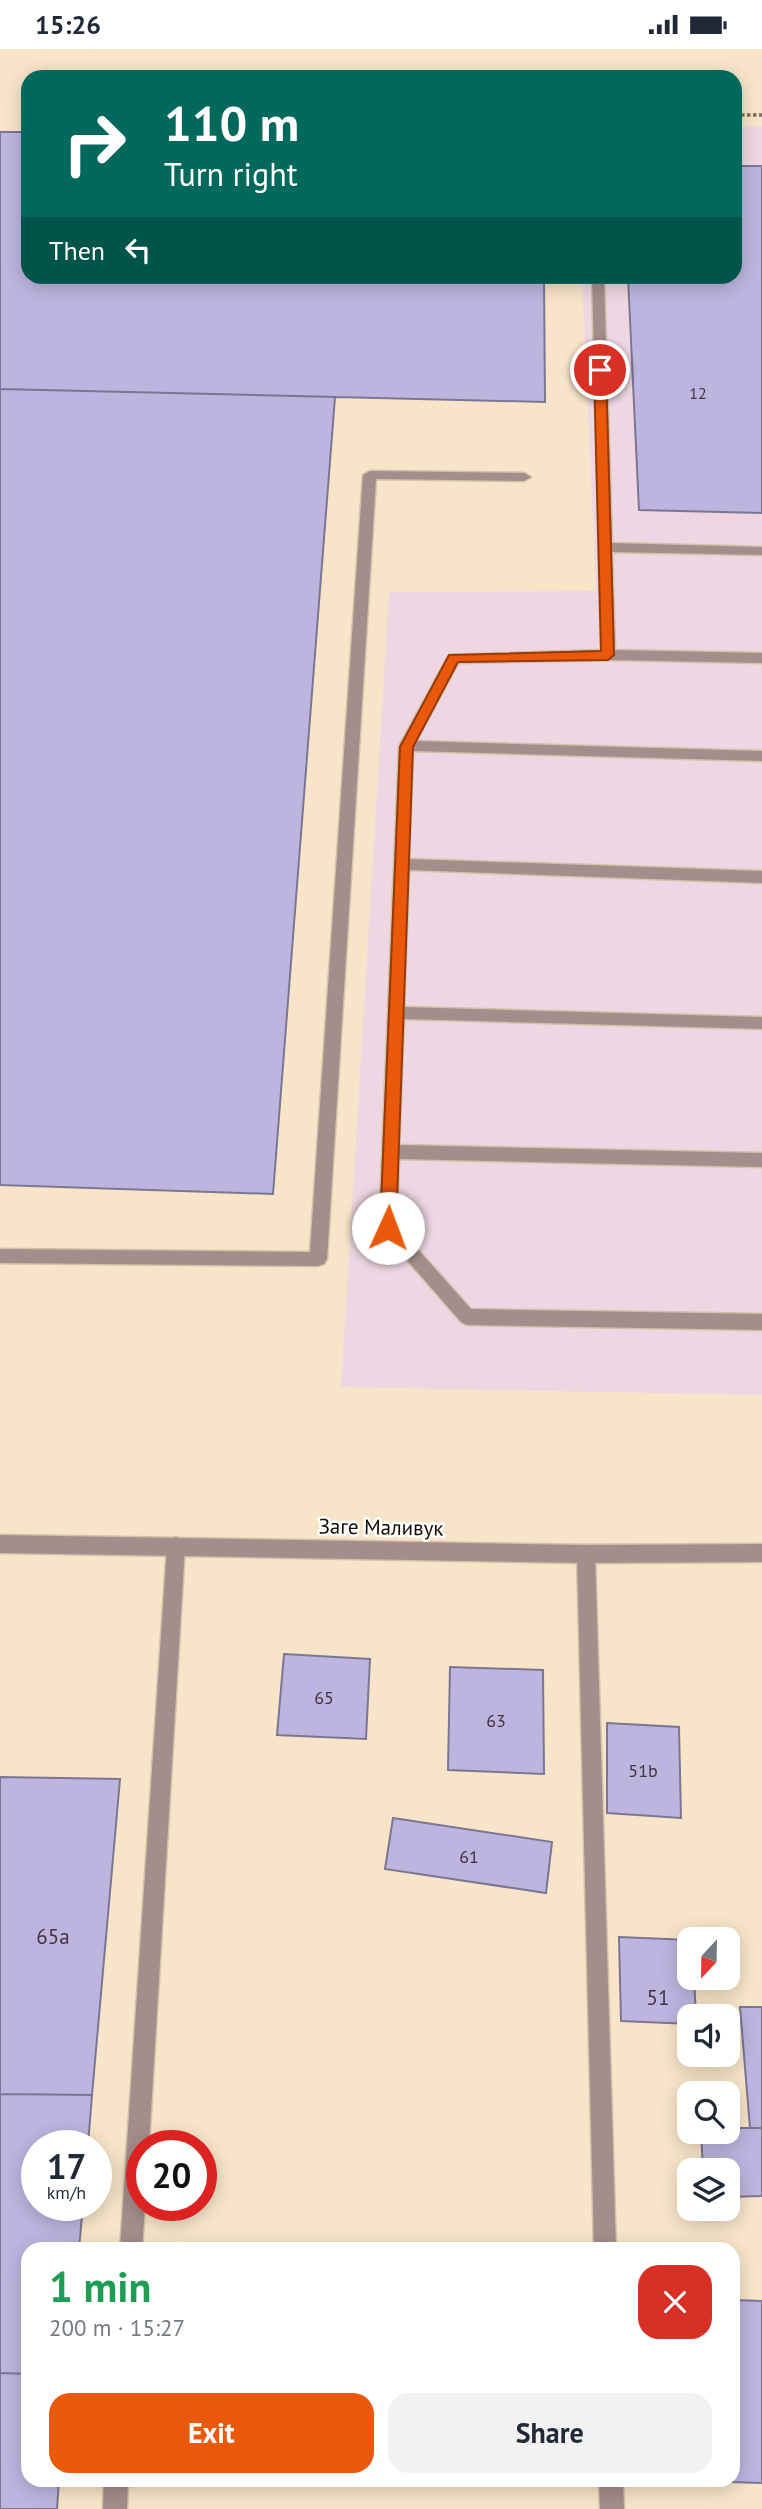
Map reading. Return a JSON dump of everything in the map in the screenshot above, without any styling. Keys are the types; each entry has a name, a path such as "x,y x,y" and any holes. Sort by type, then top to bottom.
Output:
{"street":[{"path":"598,284 608,655"},
{"path":"0,1256 317,1259 370,475 524,477"},
{"path":"605,547 762,551"},
{"path":"762,658 608,655 454,658 406,747 388,1228 467,1317 762,1322"},
{"path":"406,747 762,756"},
{"path":"402,864 762,877"},
{"path":"396,1013 762,1023"},
{"path":"391,1152 762,1160"},
{"name":"Заге Маливук","path":"0,1544 586,1554 762,1553"},
{"path":"131,2242 176,1546"},
{"path":"586,1554 605,2242"},
{"path":"115,2509 116,2487"},
{"path":"611,2487 611,2509"}],"path":[{"path":"742,114 762,115"}],"shaded area":[{"path":"742,126 762,126 762,1395 341,1387 389,592 596,591 582,284 742,284"}],"building":[{"path":"0,132 21,132 21,284 544,284 545,402 0,389"},
{"path":"742,166 762,166 762,513 639,510 628,284 742,284"},
{"path":"0,389 335,397 273,1194 0,1185"},
{"path":"284,1654 370,1659 366,1739 277,1735"},
{"path":"450,1667 543,1670 544,1774 448,1770"},
{"path":"607,1723 679,1727 681,1818 607,1813"},
{"path":"0,1777 120,1779 92,2095 0,2094"},
{"path":"393,1818 552,1842 546,1893 385,1869"},
{"path":"619,1937 677,1939 677,1990 695,1990 695,2004 677,2004 677,2023 621,2021"},
{"path":"740,2007 762,2007 762,2128 750,2128"},
{"path":"0,2094 92,2095 89,2130 21,2130 21,2221 82,2221 80,2242 21,2242 21,2374 0,2373"},
{"path":"740,2128 762,2128 762,2196 740,2197 740,2158 702,2158 702,2144 740,2144"},
{"path":"740,2300 762,2301 762,2483 740,2482"},
{"path":"0,2373 21,2374 21,2487 59,2487 57,2509 0,2509"}],"route":[{"path":"388,1228 406,747 454,658 608,655 600,370"}]}
